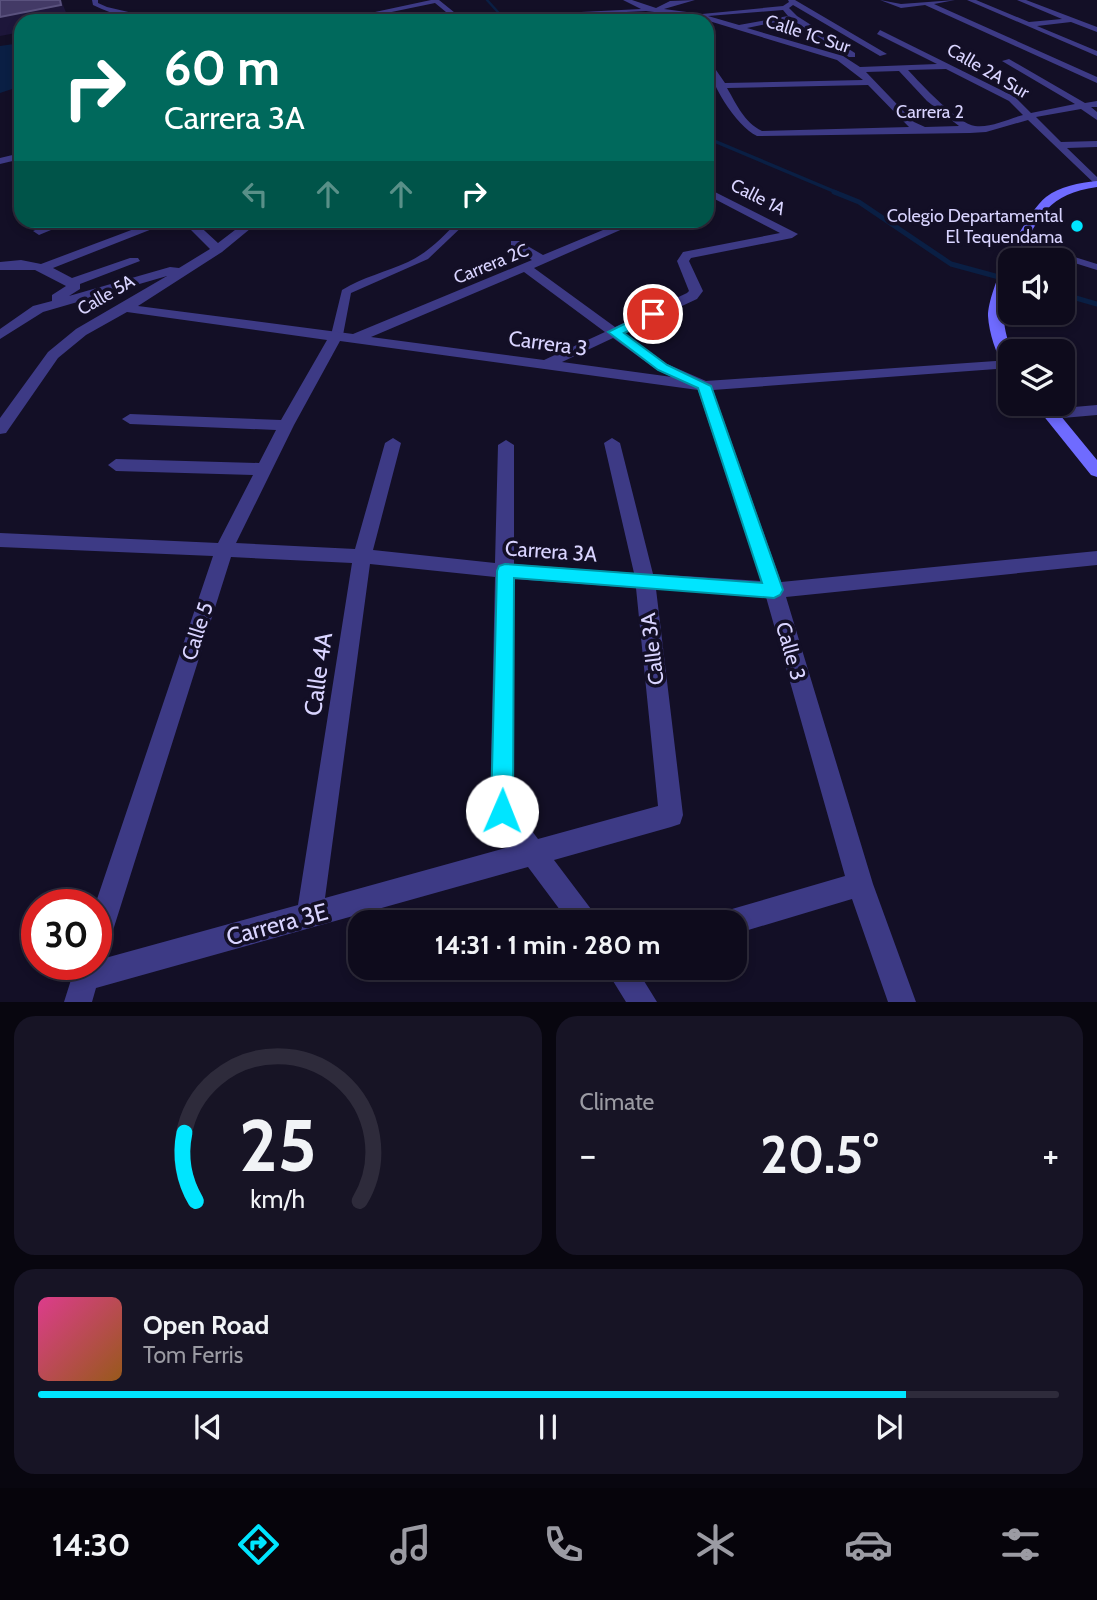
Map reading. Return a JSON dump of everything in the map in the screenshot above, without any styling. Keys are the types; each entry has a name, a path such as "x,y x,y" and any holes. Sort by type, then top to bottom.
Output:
{"main road":[{"path":"1018,248 1036,210 1058,193 1097,184"},
{"path":"998,293 995,324 1001,339"},
{"path":"1052,416 1097,471"}],"street":[{"path":"626,0 660,14"},
{"path":"573,14 656,11 670,3 692,0"},
{"path":"883,0 901,6 952,0"},
{"path":"970,0 1095,52"},
{"path":"1020,0 1097,30"},
{"path":"93,1 113,11 128,14"},
{"path":"372,14 436,1 453,14"},
{"path":"710,14 785,8 792,1 883,54"},
{"path":"926,3 1097,79"},
{"path":"785,8 793,17 854,56 863,70 951,66"},
{"name":"Calle 1C Sur","path":"656,11 687,14"},
{"path":"737,28 793,17"},
{"path":"1013,25 1071,20"},
{"name":"Calle 1C Sur","path":"714,21 840,58 863,70 870,82 899,114 926,131"},
{"path":"985,28 999,27"},
{"path":"802,32 812,30"},
{"name":"Calle 2A Sur","path":"880,32 1012,99 1030,114 1097,184"},
{"path":"771,39 791,34"},
{"path":"1040,53 1095,52"},
{"path":"1006,61 1082,105 1097,117"},
{"path":"902,69 930,99 970,130"},
{"path":"714,71 723,86 870,82"},
{"name":"Carrera 2","path":"723,86 738,117 748,128 760,134 831,130 986,129 1030,114 1097,104"},
{"path":"1060,145 1097,144"},
{"name":"Calle 1A","path":"615,332 692,296 696,291 683,261 687,255 792,234 714,195"},
{"path":"39,231 47,228"},
{"path":"44,267 149,228"},
{"path":"195,228 218,249"},
{"name":"Calle 5A","path":"0,429 53,355 81,332 125,309 246,228"},
{"name":"Carrera 2C","path":"346,337 526,268 619,228"},
{"path":"515,244 543,261"},
{"path":"71,283 134,261"},
{"path":"0,266 18,262 44,267 75,286 0,335"},
{"path":"38,309 191,265"},
{"path":"526,268 662,368 704,386"},
{"name":"Carrera 3","path":"125,309 704,386 998,365"},
{"path":"547,364 615,332"},
{"name":"Calle 5","path":"112,894 224,550 286,425 346,337"},
{"name":"Calle 3","path":"704,386 774,590 860,884 902,1002"},
{"path":"1075,410 1097,410"},
{"path":"130,419 286,425"},
{"name":"Calle 4A","path":"309,916 362,556 393,443"},
{"name":"Calle 3A","path":"612,443 645,580 671,815"},
{"path":"506,445 502,811 576,910"},
{"path":"116,465 264,469"},
{"name":"Carrera 3A","path":"0,540 362,556 505,571 774,590 1097,558"},
{"name":"Carrera 3E","path":"84,981 671,815"},
{"path":"747,918 860,884"},
{"path":"627,980 643,1002"}],"lane":[{"path":"346,337 346,292 360,282 424,258 456,228"},
{"path":"1020,243 1097,267"}],"water":[{"path":"14,44 14,88 0,93 0,46"}],"building":[{"path":"0,0 60,0 61,5 0,17"}],"waterway":[{"path":"487,0 500,14"},
{"path":"714,141 838,193"},
{"path":"834,192 859,202 951,264 998,277"},
{"path":"1075,298 1097,304"}],"place":[{"name":"Colegio Departamental El Tequendama","path":"1077,226"}],"route":[{"path":"502,811 505,571 774,590 704,386 662,368 615,332 653,314"}]}
